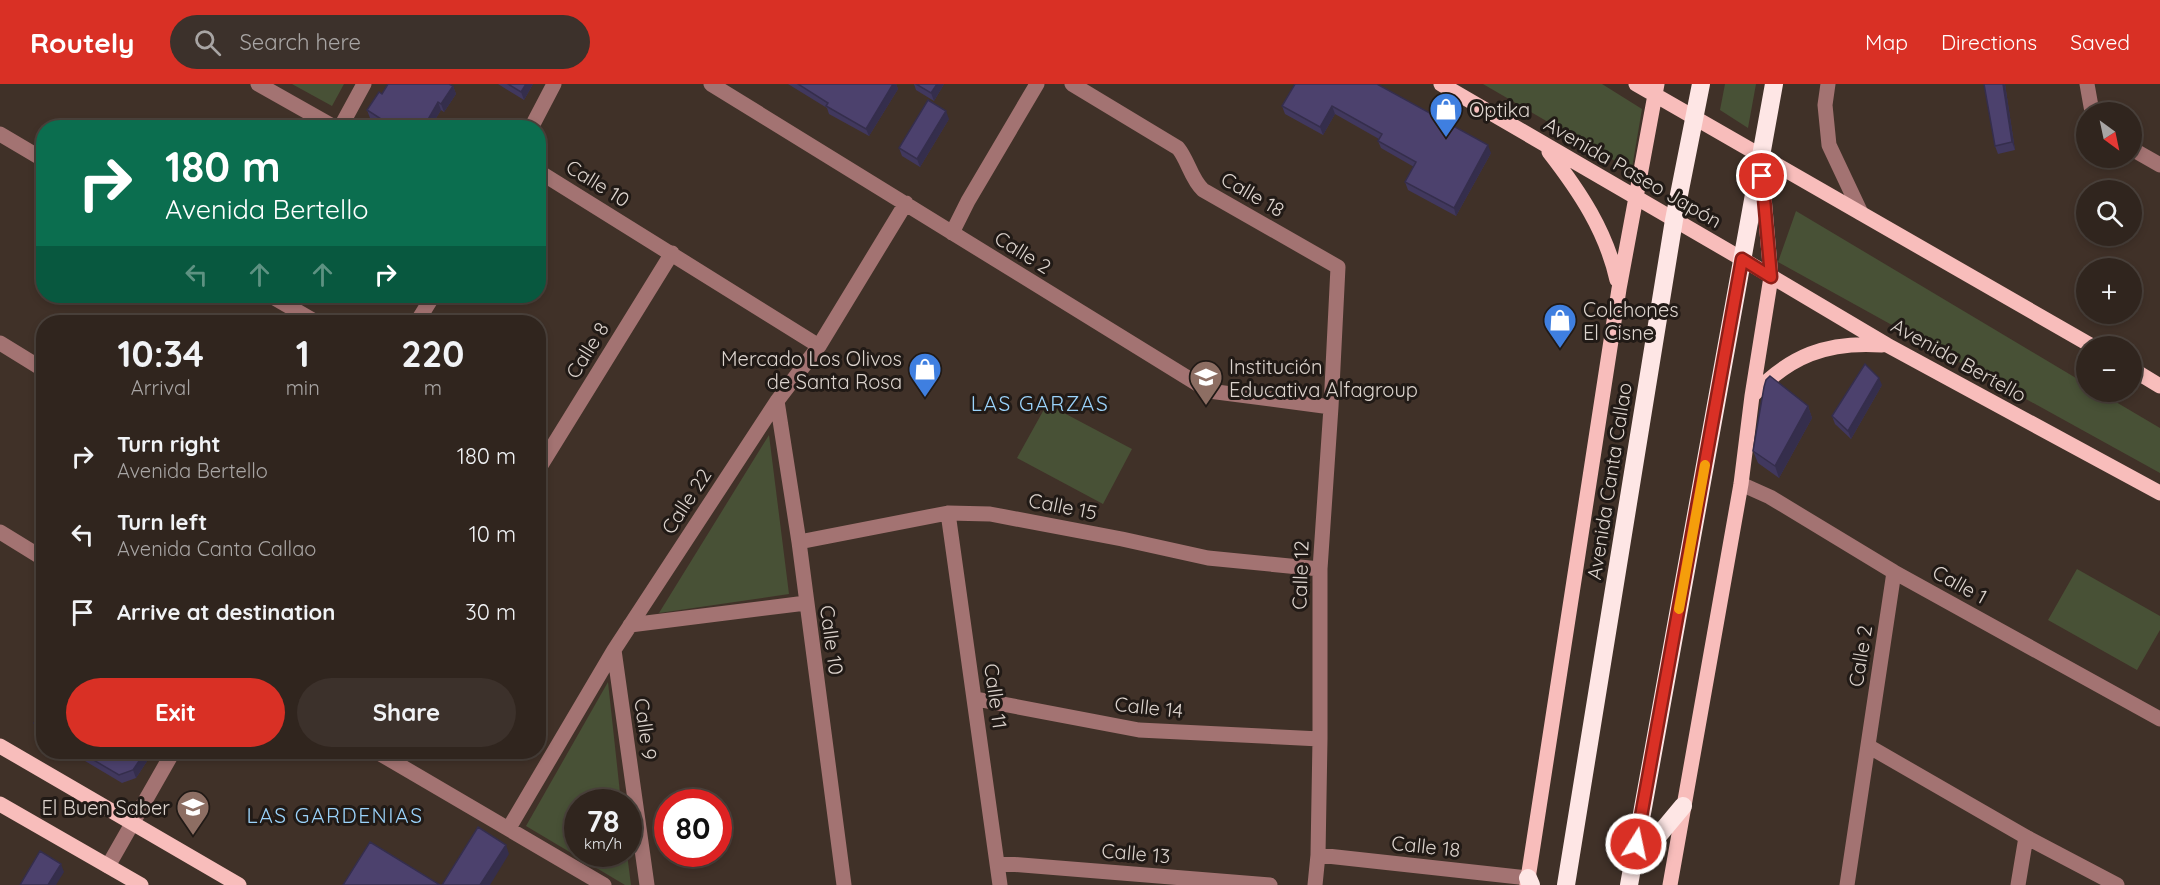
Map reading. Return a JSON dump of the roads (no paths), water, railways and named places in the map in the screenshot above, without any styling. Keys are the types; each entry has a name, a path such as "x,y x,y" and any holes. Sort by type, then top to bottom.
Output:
{"highway":[{"path":"1631,876 1774,84"},
{"name":"Avenida Canta Callao","path":"1566,885 1674,220 1700,86"},
{"path":"1631,876 1683,806"}],"main road":[{"name":"Avenida Paseo Japón","path":"1441,84 1742,259"},
{"path":"1636,84 1656,90 1694,118 2076,337"},
{"name":"Avenida Canta Callao","path":"1529,883 1619,289 1656,90"},
{"path":"1544,144 1574,184 1593,215 1608,247 1619,289"},
{"path":"1670,885 1741,484 1771,277 1760,156"},
{"name":"Avenida Bertello","path":"1742,259 1887,345 2160,493"},
{"path":"1752,396 1777,372 1810,353 1835,346 1861,343 1887,345"},
{"path":"2142,375 2160,386"},
{"path":"0,746 239,885"},
{"path":"0,804 141,885"}],"street":[{"path":"258,84 323,120"},
{"path":"343,120 364,84"},
{"path":"535,120 554,84"},
{"name":"Calle 2","path":"711,84 1209,392 1331,407"},
{"path":"952,233 968,201 1037,84"},
{"name":"Calle 18","path":"1072,84 1178,148 1203,190 1338,267"},
{"path":"1828,84 1825,105 1829,145 1861,213"},
{"path":"2087,84 2090,102"},
{"path":"0,134 36,155"},
{"path":"2142,155 2160,165"},
{"name":"Calle 10","path":"546,176 819,346"},
{"name":"Calle 22","path":"509,828 614,650 777,400 819,346 906,203"},
{"name":"Calle 8","path":"546,457 672,253"},
{"name":"Calle 12","path":"1315,885 1318,855 1320,738 1320,569 1338,267"},
{"path":"283,303 304,315"},
{"path":"0,343 36,365"},
{"name":"Calle 10","path":"777,400 800,542 806,603 844,885"},
{"name":"Calle 1","path":"1741,484 1770,497 1894,572 2160,718"},
{"name":"Calle 15","path":"800,542 948,513 990,514 1208,558 1320,569"},
{"name":"Calle 11","path":"948,513 976,699 1000,885"},
{"path":"0,532 36,555"},
{"name":"Calle 2","path":"1847,885 1894,572"},
{"path":"630,625 806,603"},
{"name":"Calle 9","path":"614,650 647,885"},
{"name":"Calle 14","path":"976,699 1139,730 1320,738"},
{"path":"1868,746 2026,837 2117,885"},
{"path":"108,866 169,759"},
{"path":"389,759 604,885"},
{"path":"2018,885 2026,837"},
{"name":"Calle 18","path":"1318,855 1529,883"},
{"name":"Calle 13","path":"997,863 1270,885"}],"place":[{"name":"Optika","path":"1446,138"},
{"name":"Colchones El Cisne","path":"1560,349"},
{"name":"Mercado Los Olivos de Santa Rosa","path":"925,398"},
{"name":"Institución Educativa Alfagroup","path":"1206,406"},
{"name":"El Buen Saber","path":"193,836"}],"district":[{"name":"LAS GARZAS","path":"1040,403"},
{"name":"LAS GARDENIAS","path":"335,815"}]}
